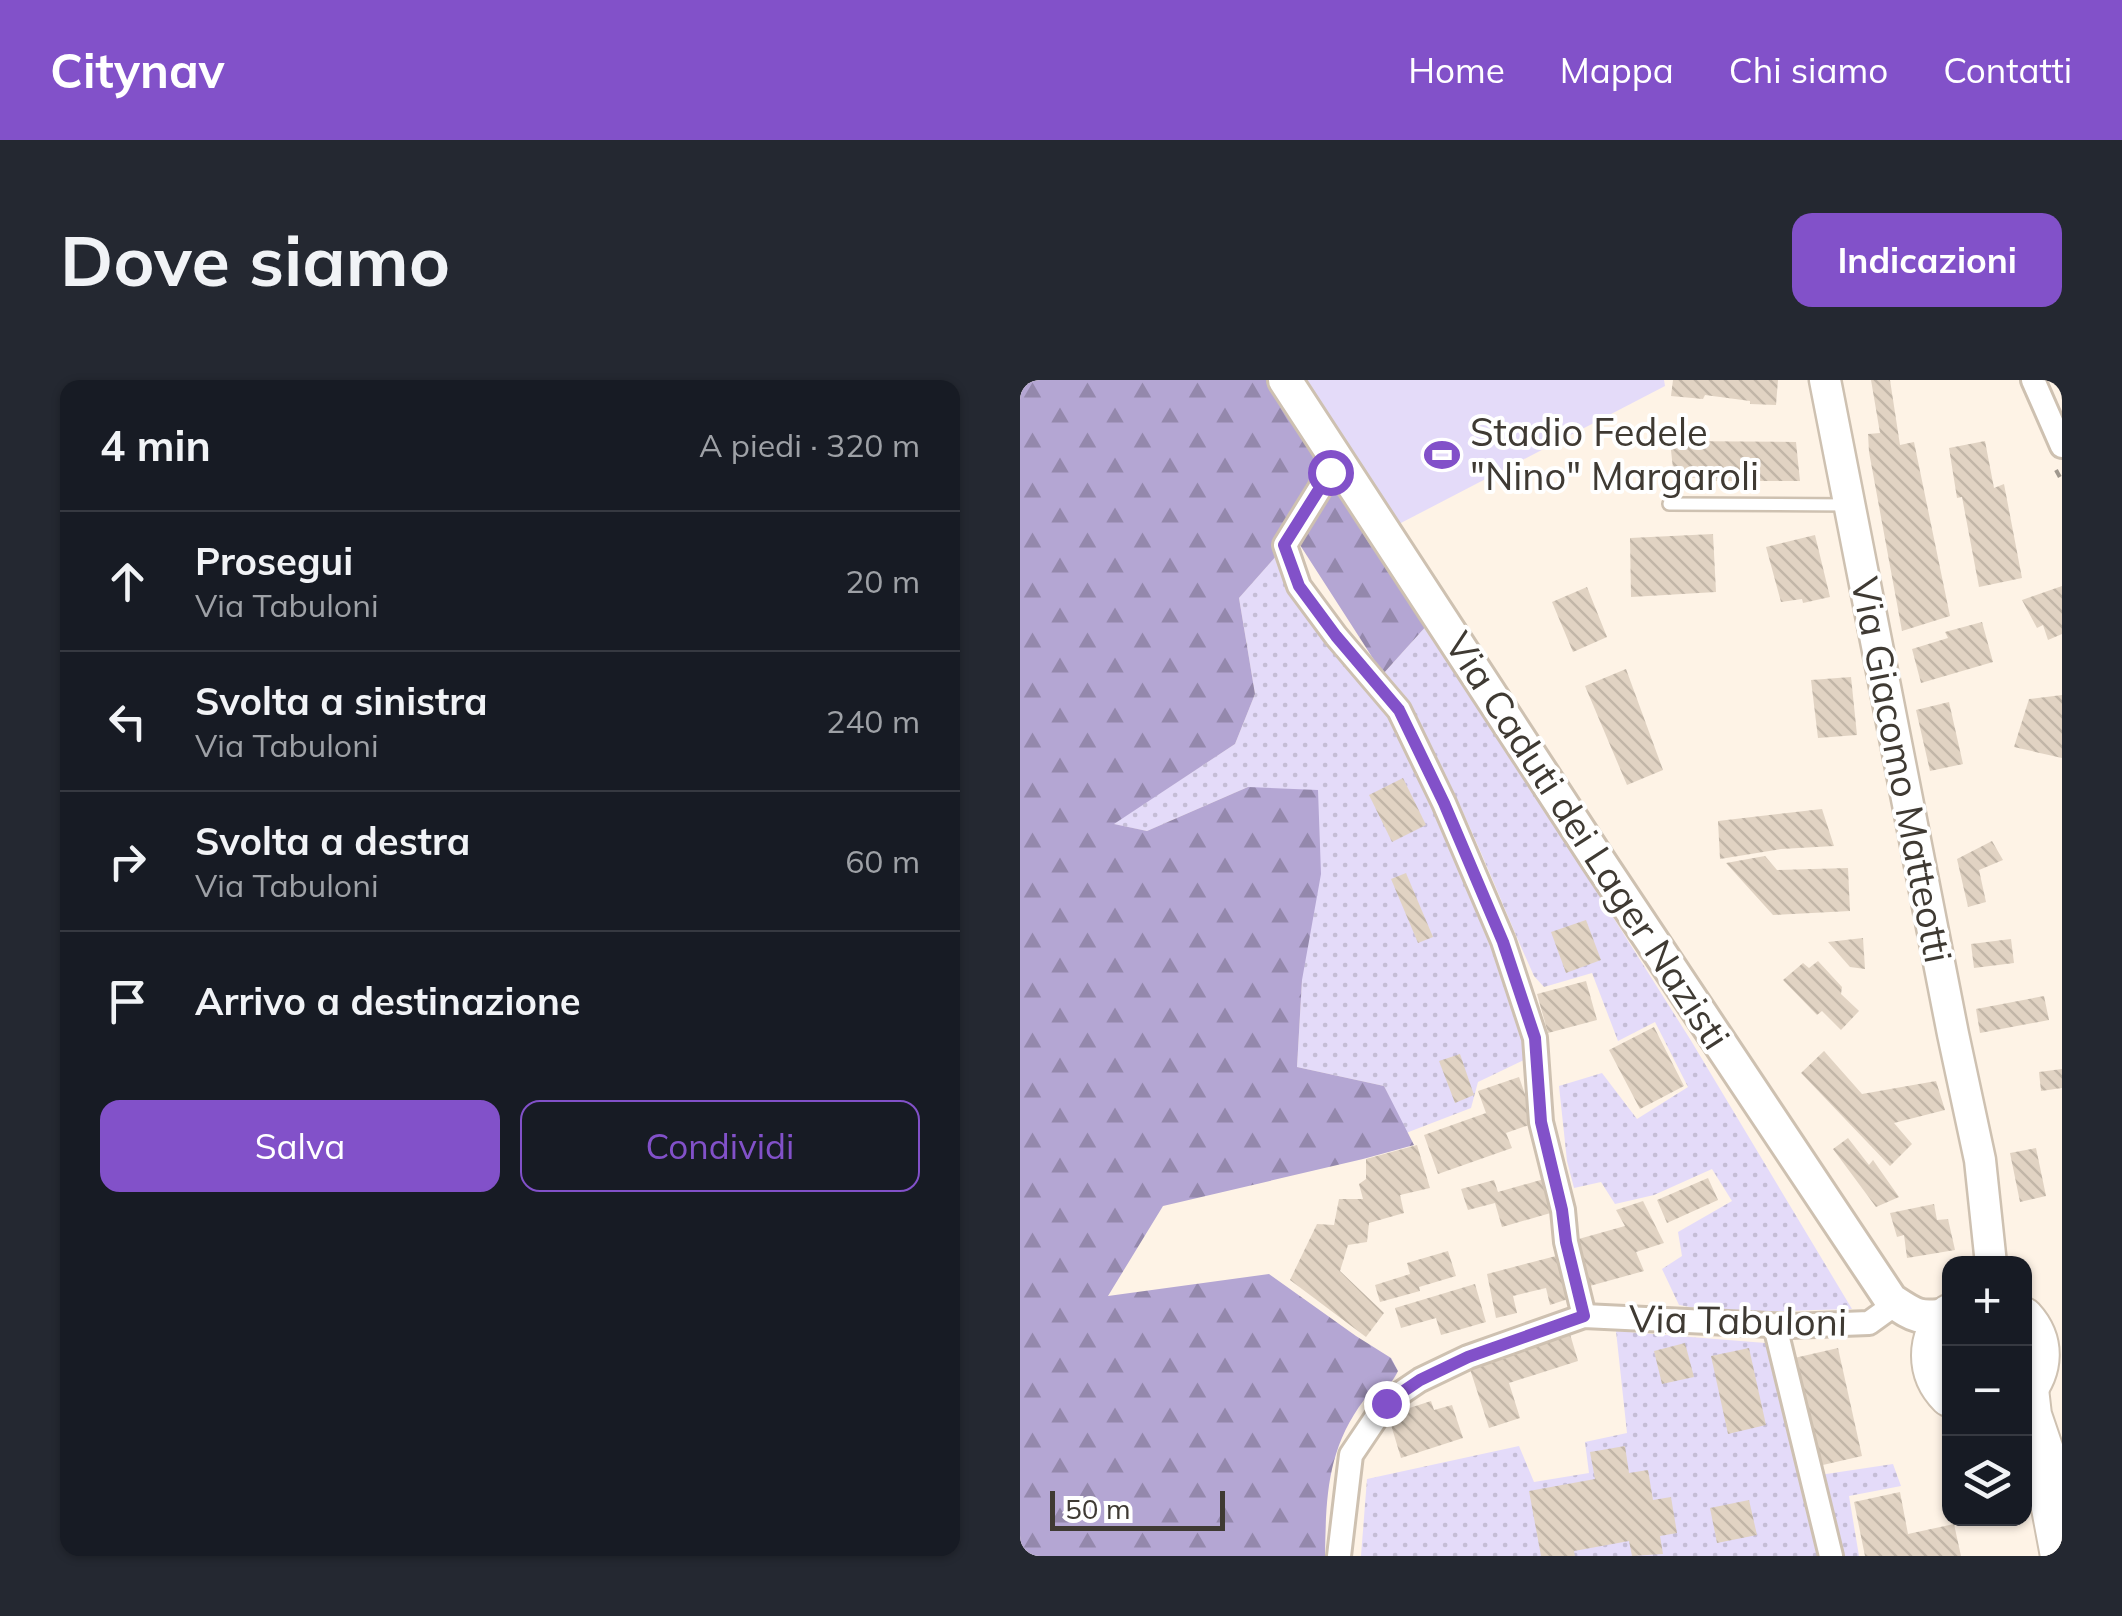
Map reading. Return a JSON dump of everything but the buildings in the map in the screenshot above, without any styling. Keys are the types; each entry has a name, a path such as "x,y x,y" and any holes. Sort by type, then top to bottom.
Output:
{"main road":[{"name":"Via Caduti dei Lager Nazisti","path":"1284,380 1918,1352 1930,1362"},
{"path":"1889,1306 1912,1315 1942,1316"},
{"path":"2032,1382 2040,1366 2042,1322"},
{"path":"1942,1325 1934,1337 1930,1362 1942,1388"},
{"path":"2032,1415 2048,1462 2048,1492 2060,1556"},
{"path":"2032,1457 2048,1492"}],"street":[{"name":"Via Giacomo Matteotti","path":"1825,380 1980,1160 1989,1256"},
{"path":"2033,380 2062,446"},
{"name":"Via Tabuloni","path":"1339,464 1284,545 1299,586 1399,710 1444,803 1503,942 1535,1038 1541,1122 1584,1316"},
{"name":"Via Giacomo Matteotti","path":"1980,1160 2001,1214 2009,1256"},
{"name":"Via Tabuloni","path":"1339,1556 1351,1454 1386,1403 1420,1380 1468,1357 1584,1316 1775,1326 1869,1323 1889,1306"},
{"path":"1775,1326 1831,1556"}],"lane":[{"path":"1669,504 1850,504"}],"shaded area":[{"name":"Stadio Fedele \"Nino\" Margaroli","path":"1302,380 1664,380 1665,386 1397,525"},
{"path":"1277,555 1396,720 1497,938 1532,1056 1478,1082 1471,1108 1406,1133 1384,1086 1297,1067 1302,980 1248,787 1147,831 1113,824 1235,744 1255,694 1239,598"},
{"path":"1428,624 1690,1039 1852,1309 1744,1311 1679,1305 1662,1269 1682,1256 1678,1232 1732,1201 1712,1169 1654,1195 1615,1204 1601,1182 1574,1188 1559,1086 1602,1073 1637,1119 1688,1087 1655,1022 1618,1041 1592,973 1544,987 1534,976 1448,781 1383,674"},
{"path":"1616,1331 1778,1344 1806,1477 1893,1464 1901,1486 1849,1496 1859,1556 1361,1556 1367,1479 1519,1446 1534,1482 1589,1473 1585,1442 1627,1433"}],"green space":[{"path":"1020,380 1269,380 1428,624 1383,674 1300,545 1277,555 1239,598 1255,694 1235,744 1114,824 1147,831 1248,787 1318,790 1321,874 1302,980 1297,1067 1384,1086 1414,1145 1163,1206 1108,1296 1269,1274 1391,1358 1398,1371 1390,1384 1364,1400 1336,1455 1328,1494 1325,1556 1020,1556"}],"place":[{"name":"Stadio Fedele \"Nino\" Margaroli","path":"1442,455"}],"route":[{"path":"1330,472 1284,545 1299,586 1399,710 1444,803 1503,942 1535,1038 1541,1122 1584,1316 1468,1357 1420,1380 1386,1403"}]}
